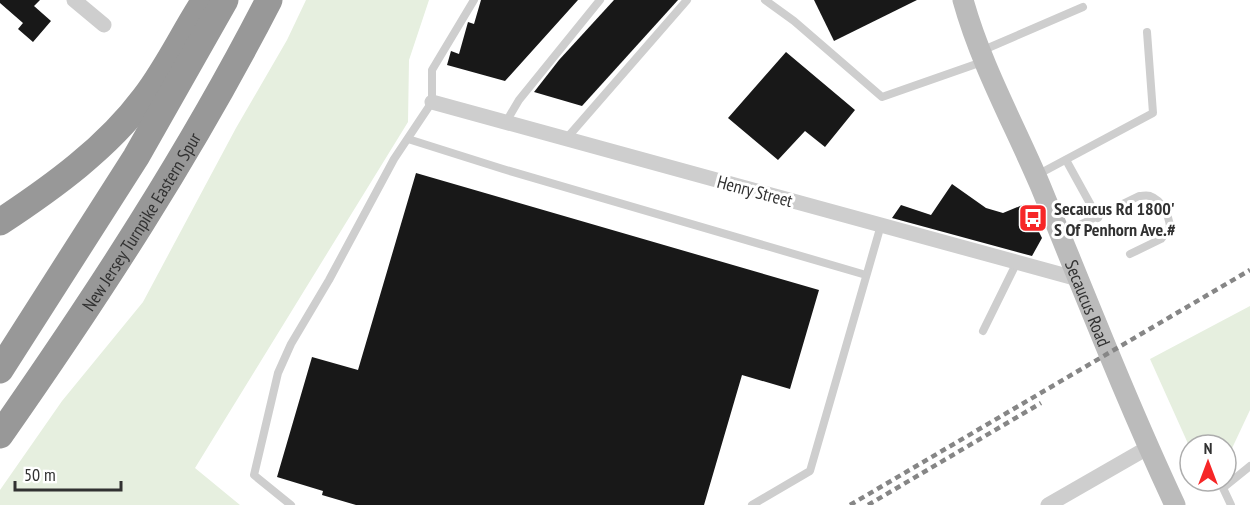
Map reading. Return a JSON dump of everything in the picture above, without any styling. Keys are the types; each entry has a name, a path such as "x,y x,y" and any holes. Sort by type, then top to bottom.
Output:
{"highway":[{"path":"0,222 71,172 116,130 152,87 206,0"},
{"name":"New Jersey Turnpike Eastern Spur","path":"0,370 136,157 225,0"},
{"name":"New Jersey Turnpike Eastern Spur","path":"0,435 81,317 151,208 217,97 269,0"}],"main road":[{"name":"Secaucus Road","path":"963,0 1009,128 1035,176 1175,505"}],"street":[{"path":"74,0 105,25"},
{"name":"Henry Street","path":"432,102 1078,279"},
{"path":"1048,505 1149,447"}],"lane":[{"path":"291,505 254,475 278,373 291,344 329,280 394,159 432,102 432,70 474,0"},
{"path":"506,122 519,100 600,0"},
{"path":"566,139 687,0"},
{"path":"765,0 794,21 882,97 982,57 1083,7"},
{"path":"1035,176 1153,113 1147,32"},
{"path":"408,139 503,169 866,274"},
{"path":"1066,160 1098,218"},
{"path":"1060,235 1139,196 1150,196 1161,205 1169,217 1170,226 1161,240 1130,254"},
{"path":"752,505 810,471 881,225"},
{"path":"983,331 1017,262"},
{"path":"1231,505 1223,488 1250,466"}],"green space":[{"path":"306,0 429,0 409,60 408,122 195,468 240,505 0,505 0,490 62,401 143,302 236,128 287,40"},
{"path":"1250,306 1250,410 1238,436 1238,433 1183,433 1150,359"}],"building":[{"path":"0,0 40,0 34,6 51,21 33,42 18,29 23,23 0,3"},
{"path":"481,0 578,0 505,81 447,65 451,51 459,54 468,22 474,24"},
{"path":"614,0 678,0 582,106 534,92 559,60"},
{"path":"814,0 917,0 834,41"},
{"path":"786,52 855,110 825,147 805,131 778,160 728,118"},
{"path":"416,173 819,290 790,389 742,375 704,505 356,505 322,495 323,491 277,477 312,357 358,370"},
{"path":"952,184 986,208 1003,213 1025,204 1042,238 1032,256 892,218 901,205 931,215"}],"railway":[{"path":"850,505 1250,270"},
{"path":"868,505 1041,403"}],"place":[{"name":"Secaucus Rd 1800' S Of Penhorn Ave.#","path":"1033,218"}]}
